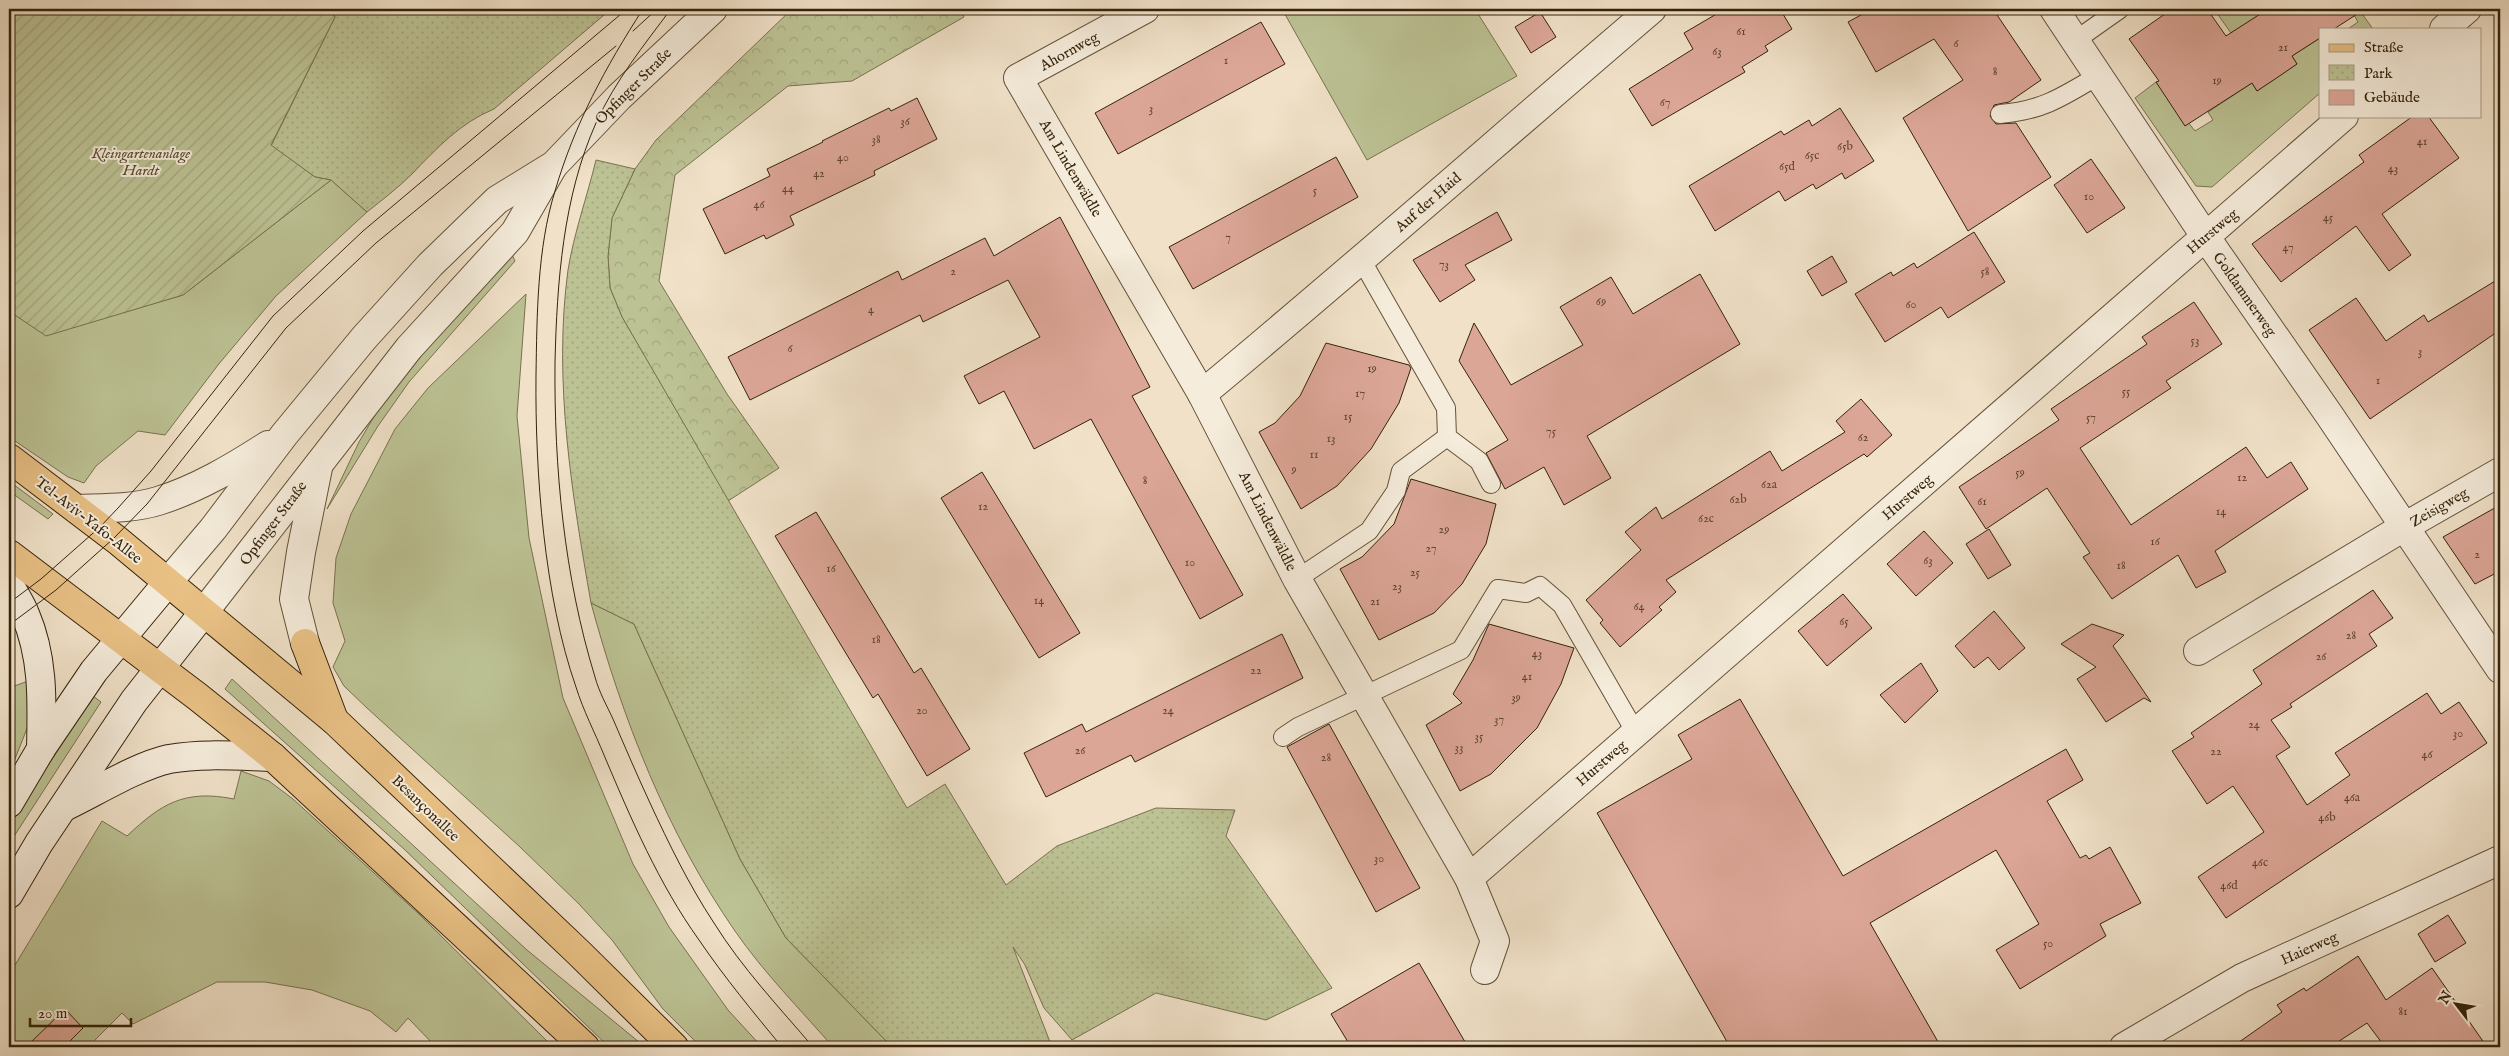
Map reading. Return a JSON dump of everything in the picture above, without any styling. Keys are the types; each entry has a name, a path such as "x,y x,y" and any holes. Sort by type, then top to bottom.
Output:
{"main road":[{"name":"Tel-Aviv-Yafo-Allee","path":"9,458 77,509 168,582"},
{"path":"9,554 121,638 273,757 585,1047"},
{"name":"Besançonallee","path":"168,582 335,721 579,953 674,1047"},
{"path":"305,643 335,721"}],"street":[{"name":"Opfinger Straße","path":"9,894 62,808 134,701 409,348 515,232 554,165 619,97 713,9"},
{"name":"Ahornweg","path":"1018,78 1146,9"},
{"name":"Auf der Haid","path":"1202,394 1362,261 1405,221 1652,9"},
{"name":"Goldammerweg","path":"2054,9 2205,236 2500,669"},
{"path":"2445,28 2467,9"},
{"name":"Am Lindenwäldle","path":"1018,78 1202,394 1297,578 1468,878 1495,941 1485,970"},
{"name":"Hurstweg","path":"1468,878 2205,236 2274,180 2342,118"},
{"name":"Opfinger Straße","path":"9,803 41,749 94,671 213,529 284,435 364,338 430,266 497,200 554,165"},
{"path":"77,509 118,508 159,501 230,470 284,435"},
{"path":"305,643 294,598 301,552 320,460"},
{"name":"Zeisigweg","path":"2404,527 2500,472"},
{"path":"2198,651 2404,527"},
{"path":"9,583 25,614 39,657 42,697 41,749"},
{"path":"62,808 144,768 167,760 202,755 273,757"},
{"name":"Haierweg","path":"2124,1047 2242,978 2500,860"}],"lane":[{"path":"2076,40 2120,9"},
{"path":"2000,114 2016,113 2048,105 2099,75"},
{"path":"1362,261 1446,408 1447,437"},
{"path":"1447,437 1479,461 1491,484"},
{"path":"1297,578 1369,531 1396,492 1400,471 1447,437"},
{"path":"1282,737 1298,727 1460,650 1498,589 1526,593 1540,586 1562,605 1636,733"}],"green space":[{"name":"Kleingartenanlage Hardt","path":"9,9 329,9 335,17 271,145 315,177 331,180 183,295 46,336 9,311"},
{"path":"329,9 611,9 494,109 470,121 450,137 401,184 367,212 331,180 315,177 271,146 335,17"},
{"path":"792,9 961,9 964,17 852,81 788,86 675,175 659,281 727,394 779,468 728,501 622,317 610,288 608,256 612,218 635,169 656,140"},
{"path":"1282,9 1475,9 1517,76 1367,160"},
{"path":"2214,9 2268,9 2231,33"},
{"path":"2360,11 2372,28 2349,28 2358,22 2354,15"},
{"path":"2319,39 2319,94 2212,187 2196,186 2135,98 2156,82 2195,131 2213,120 2208,112 2252,83 2257,91 2297,64 2292,56"},
{"path":"596,160 635,169 612,218 608,256 610,288 622,317 907,808 945,784 1006,885 1057,846 1156,808 1235,810 1226,836 1332,988 1266,1020 1156,993 1072,1040 1044,1008 1025,965 1013,947 1052,1047 892,1047 786,938 740,859 634,624 591,603 571,479 564,395 563,354 568,270"},
{"path":"331,180 367,212 276,296 218,365 165,435 138,431 96,466 84,483 68,477 9,437 9,311 46,335 183,295"},
{"path":"511,252 515,261 409,382 378,426 327,509 359,442 385,398"},
{"path":"526,294 517,416 529,538 563,698 633,864 669,927 728,1010 762,1047 701,1047 663,1009 612,940 579,904 519,846 344,686 333,667 345,641 333,603 336,558 351,514 395,429 428,388"},
{"path":"9,481 53,514 48,519 9,491"},
{"path":"591,603 634,624 740,859 786,938 892,1047 833,1047 770,976 735,931 688,855 649,773 617,689"},
{"path":"232,679 527,950 645,1047 609,1047 404,849 225,689"},
{"path":"31,680 30,721 9,774 9,688"},
{"path":"93,696 101,702 9,844 9,826"},
{"path":"241,771 269,781 293,799 420,915 553,1047 436,1047 408,1018 396,1032 370,1011 312,990 265,982 217,982 133,1024 122,1013 88,1047 9,1047 9,975 102,821 127,836 151,815 174,802 201,796 234,799"}],"building":[{"path":"1725,9 1780,9 1792,29 1765,46 1768,51 1742,67 1745,72 1652,126 1629,89 1693,49 1684,33"},
{"path":"1872,9 1993,9 2041,80 2009,102 1994,105 1990,116 1996,124 2016,123 2051,177 1968,231 1903,118 1963,80 1934,39 1876,72 1848,22"},
{"path":"2172,9 2207,9 2226,36 2268,9 2365,9 2336,28 2319,28 2319,39 2292,56 2297,64 2257,91 2252,83 2185,126 2156,82 2159,81 2129,39"},
{"path":"1540,12 1556,37 1531,53 1515,27"},
{"path":"1261,22 1285,64 1118,154 1095,113"},
{"path":"917,98 937,139 874,171 875,175 790,216 794,225 766,239 764,235 725,254 703,209 770,176 767,169 889,108 891,111"},
{"path":"1840,108 1874,161 1845,179 1842,173 1816,189 1813,184 1785,201 1779,191 1715,231 1689,186 1781,131 1784,135 1809,120 1812,126"},
{"path":"2410,118 2429,118 2459,158 2382,214 2411,255 2389,271 2356,226 2281,282 2252,244 2364,162 2359,155"},
{"path":"1336,157 1358,197 1193,289 1169,247"},
{"path":"2091,159 2125,208 2087,233 2054,185"},
{"path":"1497,212 1512,240 1465,265 1475,280 1440,302 1413,260"},
{"path":"1060,217 1150,387 1132,396 1243,595 1200,619 1091,419 1034,449 1004,391 979,404 964,376 1040,337 1008,280 923,322 920,315 750,400 728,357 898,271 902,280 985,238 994,256"},
{"path":"1974,232 2005,282 1948,318 1941,307 1885,342 1855,294 1891,272 1893,276 1914,263 1917,268"},
{"path":"1832,256 1847,282 1822,296 1807,271"},
{"path":"1700,274 1740,344 1587,436 1611,478 1564,505 1544,467 1505,489 1486,453 1508,440 1459,361 1474,323 1511,385 1583,345 1560,307 1611,277 1633,314"},
{"path":"2500,278 2500,330 2370,419 2309,330 2356,298 2386,341 2424,315 2428,322"},
{"path":"2194,302 2222,344 2166,381 2171,388 2080,448 2131,525 2246,447 2267,478 2291,462 2308,489 2215,551 2226,572 2196,588 2178,555 2112,599 2083,557 2090,553 2047,488 1986,529 1959,487 2059,420 2051,409 2147,344 2142,337"},
{"path":"1326,343 1409,365 1411,368 1399,403 1371,449 1337,486 1301,509 1259,432 1275,423 1300,396"},
{"path":"1861,399 1892,435 1867,457 1864,454 1666,580 1676,592 1659,607 1662,610 1620,647 1600,623 1603,620 1586,600 1641,550 1625,532 1656,507 1662,519 1770,451 1782,471 1845,432 1836,421"},
{"path":"982,472 1080,633 1039,658 941,498"},
{"path":"1411,479 1496,504 1486,544 1462,584 1434,613 1379,640 1340,569 1362,557 1394,524"},
{"path":"2500,505 2500,571 2475,584 2443,537"},
{"path":"816,512 914,673 921,668 970,749 927,776 878,694 873,698 775,536"},
{"path":"1989,529 2011,565 1988,579 1966,544"},
{"path":"1924,531 1953,563 1916,596 1887,564"},
{"path":"2373,590 2393,618 2369,634 2377,646 2290,704 2292,707 2271,720 2290,747 2276,756 2307,805 2350,775 2335,753 2427,693 2441,714 2459,702 2487,743 2226,918 2198,877 2264,832 2233,786 2207,804 2172,751 2194,737 2191,733 2262,684 2253,670"},
{"path":"1843,594 1872,628 1827,666 1798,631"},
{"path":"1994,611 2025,648 1999,670 1988,657 1974,668 1955,646"},
{"path":"1489,624 1574,648 1561,684 1537,728 1491,774 1460,791 1426,725 1462,703 1453,694 1473,660"},
{"path":"2092,624 2124,635 2113,646 2151,702 2144,698 2106,722 2077,679 2096,667 2061,644"},
{"path":"1282,634 1303,678 1135,762 1131,755 1046,797 1024,753 1082,724 1086,732"},
{"path":"1921,663 1938,691 1905,723 1880,695"},
{"path":"1740,699 1843,876 2066,749 2083,780 2047,801 2080,858 2086,855 2089,859 2110,847 2141,903 2100,924 2106,936 2020,989 1996,950 2039,924 1996,850 1870,923 1941,1047 1730,1047 1597,813 1692,759 1678,735"},
{"path":"1329,724 1420,888 1376,912 1287,747"},
{"path":"2448,915 2466,943 2435,962 2418,934"},
{"path":"2358,956 2386,1000 2432,968 2487,1047 2385,1047 2367,1023 2330,1047 2232,1047 2282,1012 2277,1005 2304,988 2306,991"},
{"path":"1419,963 1468,1047 1351,1047 1331,1014"},
{"path":"65,1009 83,1028 64,1047 26,1047"}],"tram line":[{"path":"9,603 41,579 100,527 118,508 151,471 273,316 363,231 627,9"},
{"path":"643,9 592,97 572,142 549,213 541,259 536,413 540,492 549,574 565,651 579,696 658,874 699,940 782,1047"},
{"path":"633,31 657,9"},
{"path":"671,9 630,64 596,123 585,151 569,210 560,271 555,362 556,442 568,561 584,639 597,683 672,849 705,909 736,956 813,1047"},
{"path":"9,625 56,590 114,538 147,504 286,328 376,243 616,46"}]}
